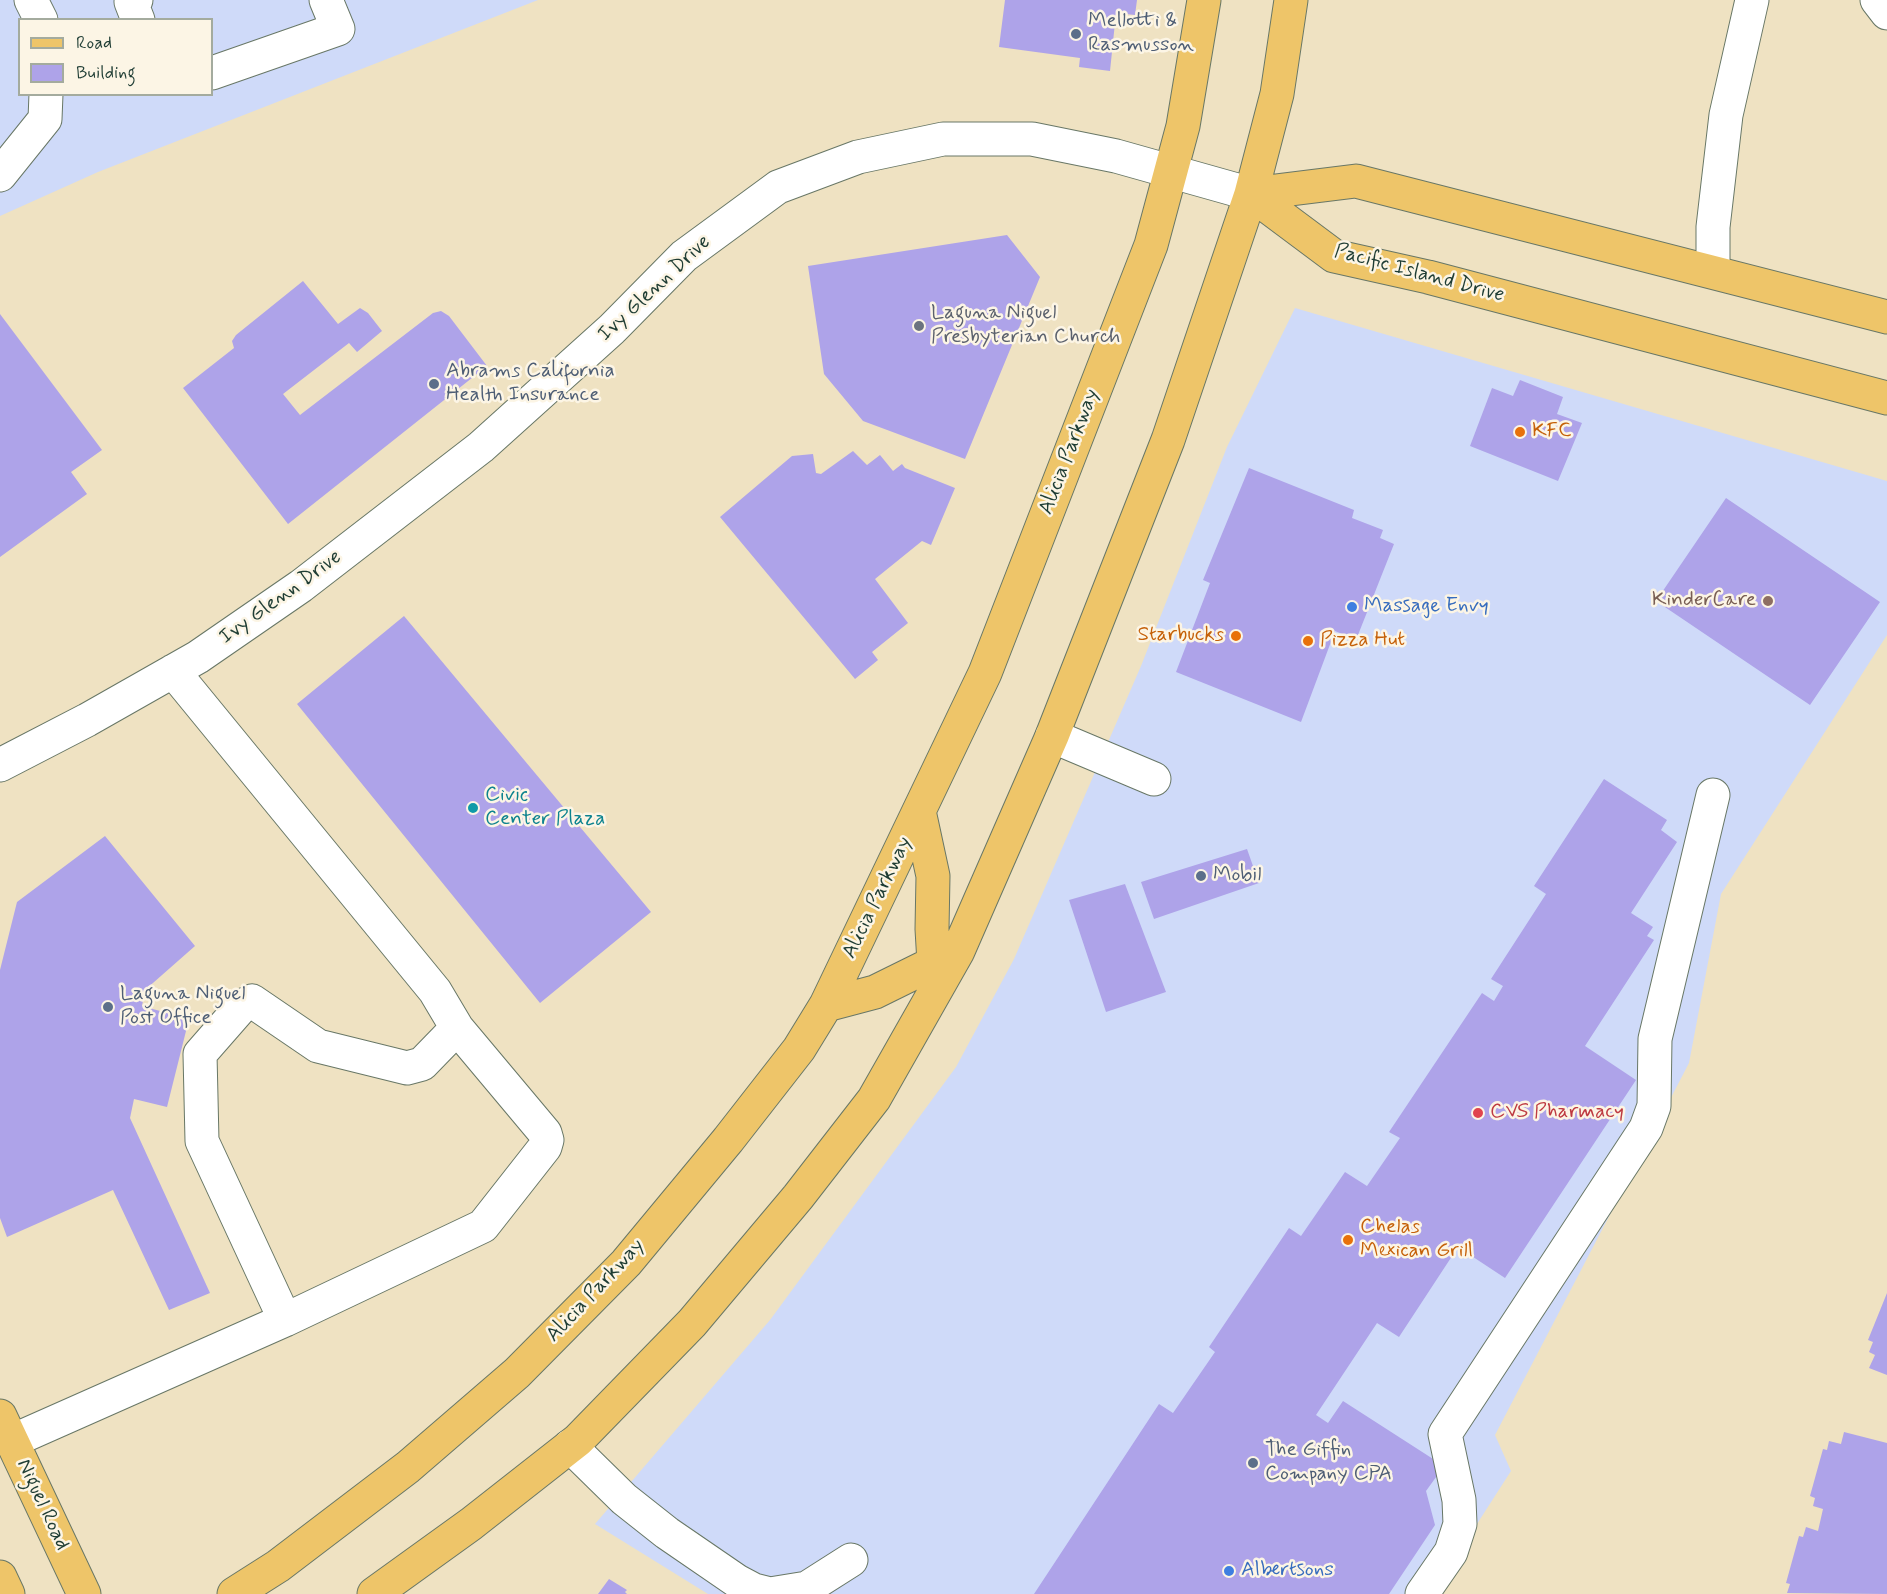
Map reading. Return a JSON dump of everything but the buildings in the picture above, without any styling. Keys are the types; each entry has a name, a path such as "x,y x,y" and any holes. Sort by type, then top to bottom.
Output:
{"main road":[{"name":"Alicia Parkway","path":"234,1594 278,1566 408,1467 517,1373 626,1263 728,1140 799,1049 826,1005 989,662 1150,245 1183,126 1204,0"},
{"path":"374,1594 471,1524 570,1446 692,1323 798,1197 874,1099 944,966 1052,736 1168,440 1251,194 1277,94 1291,0"},
{"path":"1251,194 1356,181 1713,270 1887,317"},
{"name":"Pacific Island Drive","path":"1251,194 1334,256 1428,277 1887,398"},
{"path":"919,811 933,876 944,966"},
{"path":"826,1005 875,992 944,966"},
{"name":"Niguel Road","path":"6,1428 84,1594"},
{"path":"0,1577 8,1594"}],"street":[{"path":"31,0 40,18"},
{"path":"136,0 131,2 137,18"},
{"path":"213,73 338,29 326,0"},
{"path":"1713,270 1713,227 1726,115 1752,0"},
{"path":"1877,0 1887,13"},
{"path":"0,175 45,119 46,96"},
{"name":"Ivy Glenn Drive","path":"0,765 198,657 301,586 481,447 612,329 684,256 778,187 858,157 943,139 1032,139 1170,170 1251,194"},
{"path":"6,1428 285,1320 483,1226 545,1147 546,1133 457,1028 429,984 173,671"},
{"path":"1052,736 1154,779"},
{"path":"1422,1594 1451,1552 1460,1524 1459,1500 1445,1434 1646,1128 1654,1106 1655,1039 1713,795"},
{"path":"285,1320 202,1141 200,1054 242,1006 252,1001 318,1046 407,1068 422,1064 457,1028"},
{"path":"570,1446 624,1499 667,1533 737,1581 770,1594 790,1592 807,1588 851,1560"}],"shaded area":[{"path":"0,0 538,0 98,172 0,216"},
{"path":"1295,308 1887,481 1887,635 1721,894 1689,1063 1495,1435 1511,1471 1432,1594 708,1594 595,1524 770,1320 956,1067 1014,959 1141,666 1227,447"}],"place":[{"name":"Mellotti & Rasmusson","path":"1076,34"},
{"name":"Laguna Niguel Presbyterian Church","path":"919,326"},
{"name":"Abrams California Health Insurance","path":"434,384"},
{"name":"KFC","path":"1520,432"},
{"name":"KinderCare","path":"1768,601"},
{"name":"Massage Envy","path":"1352,607"},
{"name":"Starbucks","path":"1236,636"},
{"name":"Pizza Hut","path":"1308,641"},
{"name":"Civic Center Plaza","path":"473,808"},
{"name":"Mobil","path":"1201,876"},
{"name":"Laguna Niguel Post Office","path":"108,1007"},
{"name":"CVS Pharmacy","path":"1478,1113"},
{"name":"Chelas Mexican Grill","path":"1348,1240"},
{"name":"The Giffin Company CPA","path":"1253,1463"},
{"name":"Albertsons","path":"1229,1571"}]}
